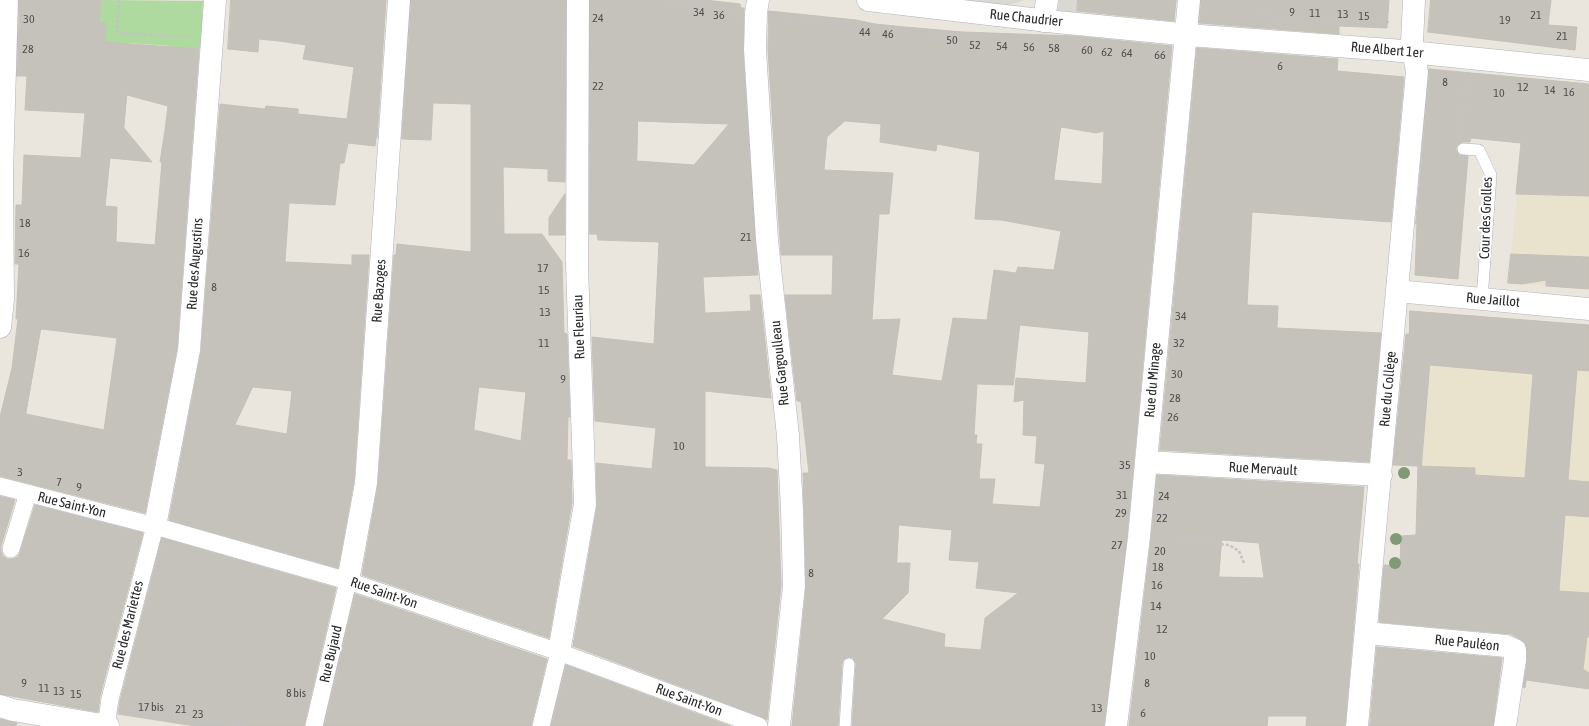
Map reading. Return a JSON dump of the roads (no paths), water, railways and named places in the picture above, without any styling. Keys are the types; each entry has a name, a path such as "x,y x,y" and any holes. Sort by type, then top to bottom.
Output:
{"street":[{"path":"0,327 3,299 1,173 7,0"},
{"name":"Rue des Augustins","path":"155,526 189,350 215,0"},
{"name":"Rue Bazoges","path":"348,581 366,483 399,0"},
{"name":"Rue Fleuriau","path":"559,652 585,504 577,265 578,0"},
{"name":"Rue Chaudrier","path":"868,0 1045,10 1185,34"},
{"name":"Rue du Minage","path":"1116,726 1139,537 1189,0"},
{"name":"Rue du Collège","path":"1357,726 1417,72 1412,24 1414,0"},
{"name":"Rue Gargoulleau","path":"749,5 756,13 755,50 767,240 788,436 792,509 794,586 779,726"},
{"name":"Rue Albert 1er","path":"1185,34 1414,52 1589,70"},
{"name":"Rue Jaillot","path":"1397,291 1589,309"},
{"name":"Rue Mervault","path":"1146,462 1381,475"},
{"name":"Rue Saint-Yon","path":"0,486 155,526 348,581 559,652 759,726"},
{"path":"11,549 28,493"},
{"name":"Rue des Mariettes","path":"107,726 110,696 150,537 155,526"},
{"name":"Rue Bujaud","path":"314,726 348,581"},
{"name":"Rue Pauléon","path":"1366,632 1506,646 1515,650 1516,660 1505,726"},
{"path":"541,726 559,652"},
{"path":"0,706 13,710 107,726"}],"lane":[{"name":"Cour des Grolles","path":"1463,149 1479,150 1491,175 1482,299"},
{"path":"845,726 849,664"}]}
